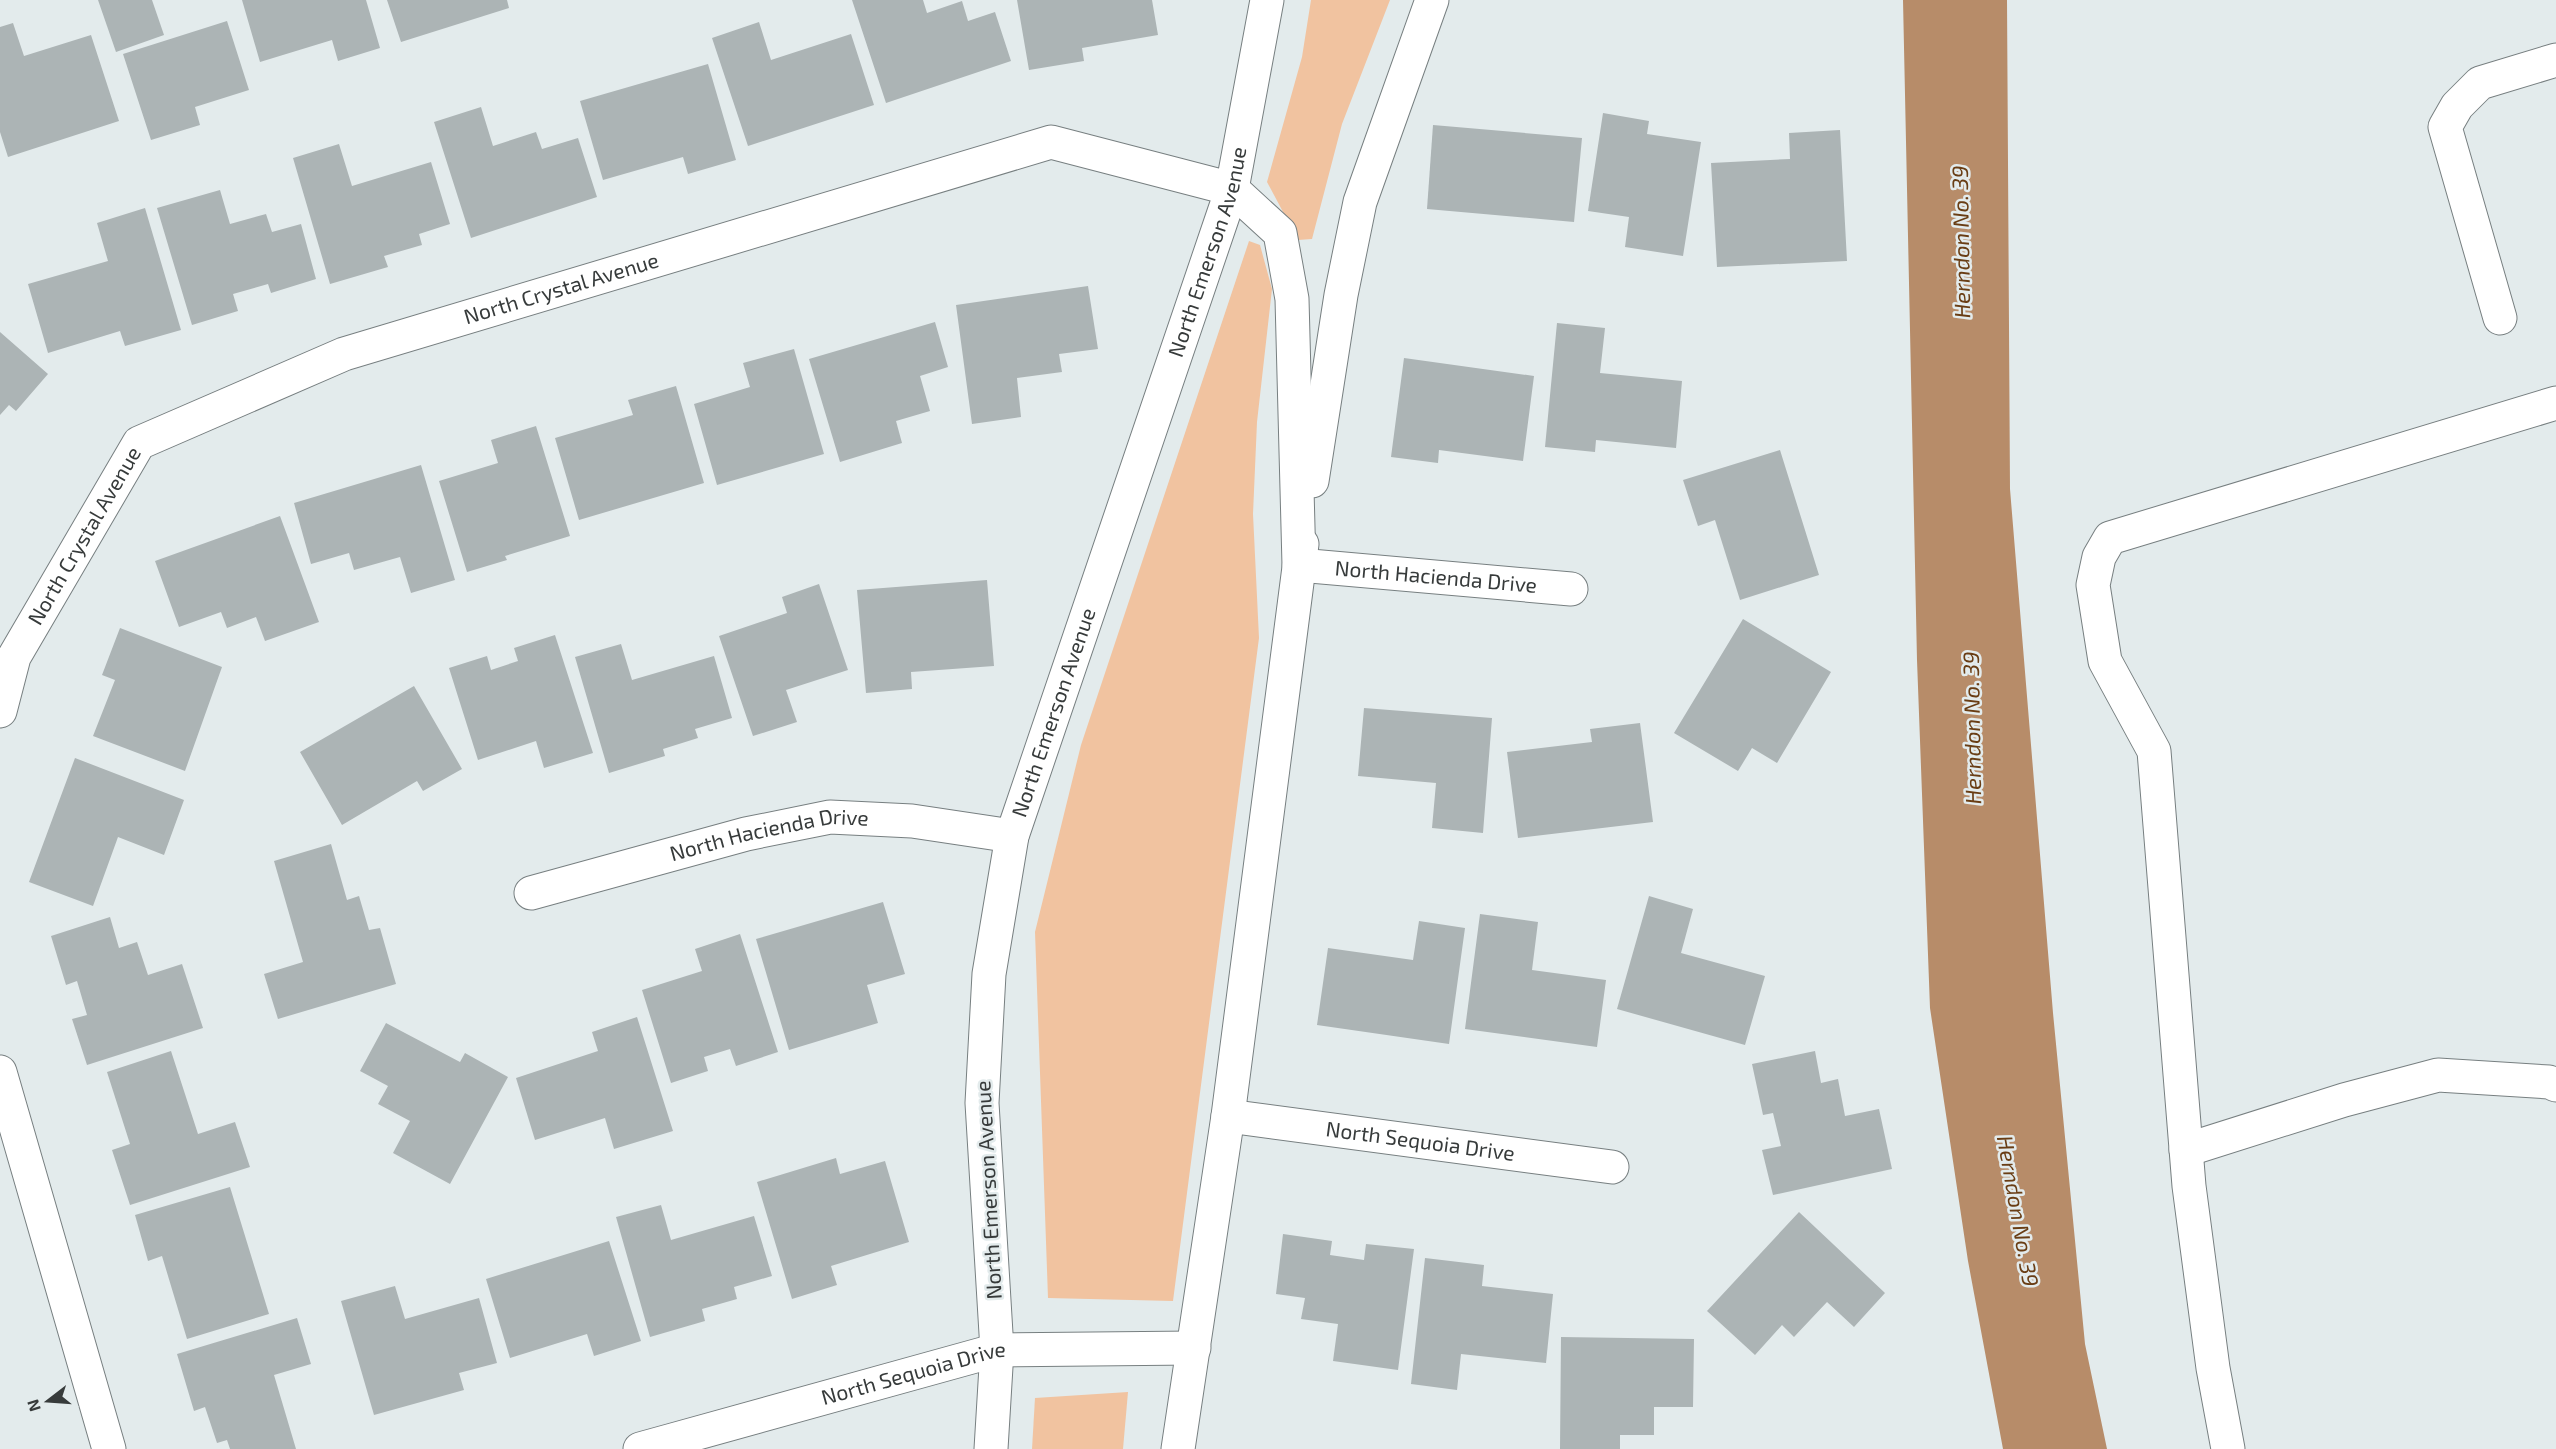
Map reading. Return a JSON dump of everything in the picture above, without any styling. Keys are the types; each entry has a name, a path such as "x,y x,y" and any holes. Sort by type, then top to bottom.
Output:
{"street":[{"name":"North Emerson Avenue","path":"992,1449 997,1350 982,1103 989,974 1012,836 1232,189 1267,0"},
{"path":"1178,1449 1228,1116 1299,566 1341,296 1360,202 1432,0"},
{"path":"2500,318 2445,127 2457,106 2481,83 2556,60"},
{"name":"North Crystal Avenue","path":"0,711 14,657 139,443 344,354 1051,142 1232,189"},
{"path":"1232,189 1280,233 1292,299 1299,566"},
{"path":"2228,1449 2213,1368 2186,1150 2154,751 2105,661 2093,585 2099,557 2110,538 2556,403"},
{"name":"North Hacienda Drive","path":"1299,566 1571,589"},
{"name":"North Hacienda Drive","path":"531,893 757,831 830,817 912,821 1012,836"},
{"path":"0,1072 109,1449"},
{"path":"2186,1150 2344,1100 2438,1075 2549,1082 2556,1085"},
{"name":"North Sequoia Drive","path":"1228,1116 1612,1167"},
{"name":"North Sequoia Drive","path":"640,1449 997,1350 1194,1348"}],"shaded area":[{"path":"1311,0 1390,0 1342,124 1312,239 1298,240 1267,182 1302,57"},
{"path":"1249,241 1260,245 1272,289 1257,422 1253,514 1259,638 1173,1301 1048,1298 1035,932 1081,745"},
{"path":"1128,1392 1123,1449 1032,1449 1035,1398"}],"water":[{"name":"Herndon No. 39","path":"1903,0 2007,0 2010,489 2053,1013 2085,1344 2107,1449 2003,1449 1968,1261 1930,1008 1917,660"}],"building":[{"path":"98,0 152,0 164,35 116,52"},
{"path":"242,0 366,0 380,48 338,61 332,40 260,62"},
{"path":"387,0 507,0 509,8 401,42"},
{"path":"852,0 923,0 927,13 962,1 968,21 995,12 1011,61 886,103"},
{"path":"1017,0 1152,0 1158,35 1082,48 1084,61 1029,70"},
{"path":"227,21 249,90 195,107 200,125 151,140 123,54"},
{"path":"759,22 771,60 851,34 874,105 748,146 712,38"},
{"path":"13,23 24,56 91,35 119,121 8,157 0,132 0,27"},
{"path":"708,64 736,160 688,174 683,157 603,180 580,101"},
{"path":"481,107 493,146 536,132 542,149 578,138 597,197 471,238 434,122"},
{"path":"1603,113 1649,121 1647,134 1701,142 1683,256 1625,247 1629,217 1588,211"},
{"path":"1433,125 1582,138 1574,222 1427,209"},
{"path":"1840,130 1847,261 1717,267 1711,163 1790,159 1789,133"},
{"path":"339,144 352,186 431,162 450,224 419,234 422,245 384,256 388,267 330,284 293,158"},
{"path":"220,190 230,224 266,214 272,232 301,224 316,279 271,293 268,284 233,294 238,311 192,325 157,208"},
{"path":"145,208 181,330 125,346 120,331 48,353 28,284 108,261 97,223"},
{"path":"1088,286 1098,349 1059,354 1062,372 1017,378 1021,417 972,424 956,305"},
{"path":"935,322 948,367 920,376 930,411 896,421 902,443 840,462 809,359"},
{"path":"1557,323 1605,328 1600,373 1682,381 1676,448 1596,440 1595,452 1545,447"},
{"path":"0,332 48,374 16,411 9,405 0,415"},
{"path":"794,349 824,454 717,485 694,404 750,387 743,363"},
{"path":"1404,358 1534,376 1523,461 1439,450 1438,463 1391,457"},
{"path":"676,386 704,483 579,520 555,438 633,415 628,400"},
{"path":"536,426 570,536 505,556 507,560 467,572 439,481 498,463 491,440"},
{"path":"1780,450 1819,575 1740,600 1715,520 1698,526 1683,480"},
{"path":"421,465 455,580 411,593 400,557 354,570 349,553 311,564 294,503"},
{"path":"280,516 319,622 265,641 256,617 227,628 221,612 179,627 155,561"},
{"path":"987,580 994,666 911,672 912,689 866,693 857,590"},
{"path":"819,584 848,670 786,690 797,722 753,736 719,636 787,613 782,597"},
{"path":"1743,619 1831,672 1777,763 1752,748 1738,771 1674,733"},
{"path":"120,628 222,667 185,771 93,736 115,680 102,675"},
{"path":"555,635 593,753 544,768 536,741 478,760 449,668 487,656 491,670 518,661 514,648"},
{"path":"621,644 632,680 714,656 732,718 695,729 698,738 663,749 665,756 609,773 575,657"},
{"path":"414,686 462,769 423,791 417,781 342,825 300,752"},
{"path":"1364,708 1492,718 1483,833 1432,828 1436,783 1358,776"},
{"path":"1640,723 1653,822 1518,838 1507,752 1592,742 1590,729"},
{"path":"75,758 184,800 164,855 118,837 93,906 29,882"},
{"path":"331,844 347,900 359,896 369,930 380,928 396,984 278,1019 264,974 303,962 274,861"},
{"path":"1649,896 1693,909 1681,953 1765,976 1745,1045 1617,1009"},
{"path":"883,902 905,974 867,985 878,1023 789,1050 756,939"},
{"path":"1480,914 1538,922 1532,970 1606,980 1597,1047 1465,1029"},
{"path":"110,917 119,948 137,942 148,975 182,964 203,1028 87,1065 72,1019 87,1015 77,981 66,985 51,936"},
{"path":"1419,921 1465,928 1449,1044 1317,1025 1328,948 1413,960"},
{"path":"740,934 778,1052 736,1066 730,1049 704,1057 708,1071 671,1083 642,990 702,971 695,949"},
{"path":"637,1017 673,1131 614,1149 605,1118 535,1140 516,1078 598,1051 592,1032"},
{"path":"386,1023 460,1062 465,1053 508,1077 450,1184 393,1153 410,1121 378,1104 388,1086 360,1071"},
{"path":"171,1051 198,1134 235,1122 250,1167 130,1205 112,1150 130,1144 107,1072"},
{"path":"1815,1051 1821,1083 1838,1079 1845,1116 1879,1109 1892,1169 1773,1195 1762,1150 1781,1146 1773,1113 1763,1115 1752,1064"},
{"path":"836,1158 840,1174 885,1161 909,1242 831,1266 837,1285 792,1299 757,1182"},
{"path":"230,1187 269,1314 187,1339 162,1256 148,1261 135,1215"},
{"path":"661,1205 671,1240 754,1216 772,1276 734,1287 737,1299 702,1309 705,1321 650,1337 616,1217"},
{"path":"1799,1212 1885,1293 1854,1327 1827,1302 1794,1337 1782,1325 1755,1355 1707,1311"},
{"path":"1283,1234 1332,1241 1330,1255 1364,1260 1366,1244 1414,1249 1398,1370 1333,1361 1338,1324 1301,1319 1305,1298 1276,1294"},
{"path":"609,1241 641,1341 594,1356 587,1334 510,1358 486,1279"},
{"path":"1425,1258 1484,1265 1482,1286 1553,1294 1546,1363 1461,1354 1457,1390 1411,1384"},
{"path":"395,1286 405,1319 479,1298 497,1363 459,1373 464,1390 374,1415 341,1301"},
{"path":"297,1318 311,1364 274,1375 296,1449 230,1449 227,1440 217,1443 205,1407 194,1411 177,1354"},
{"path":"1561,1337 1694,1339 1693,1407 1654,1407 1654,1435 1620,1435 1620,1449 1560,1449"}]}
